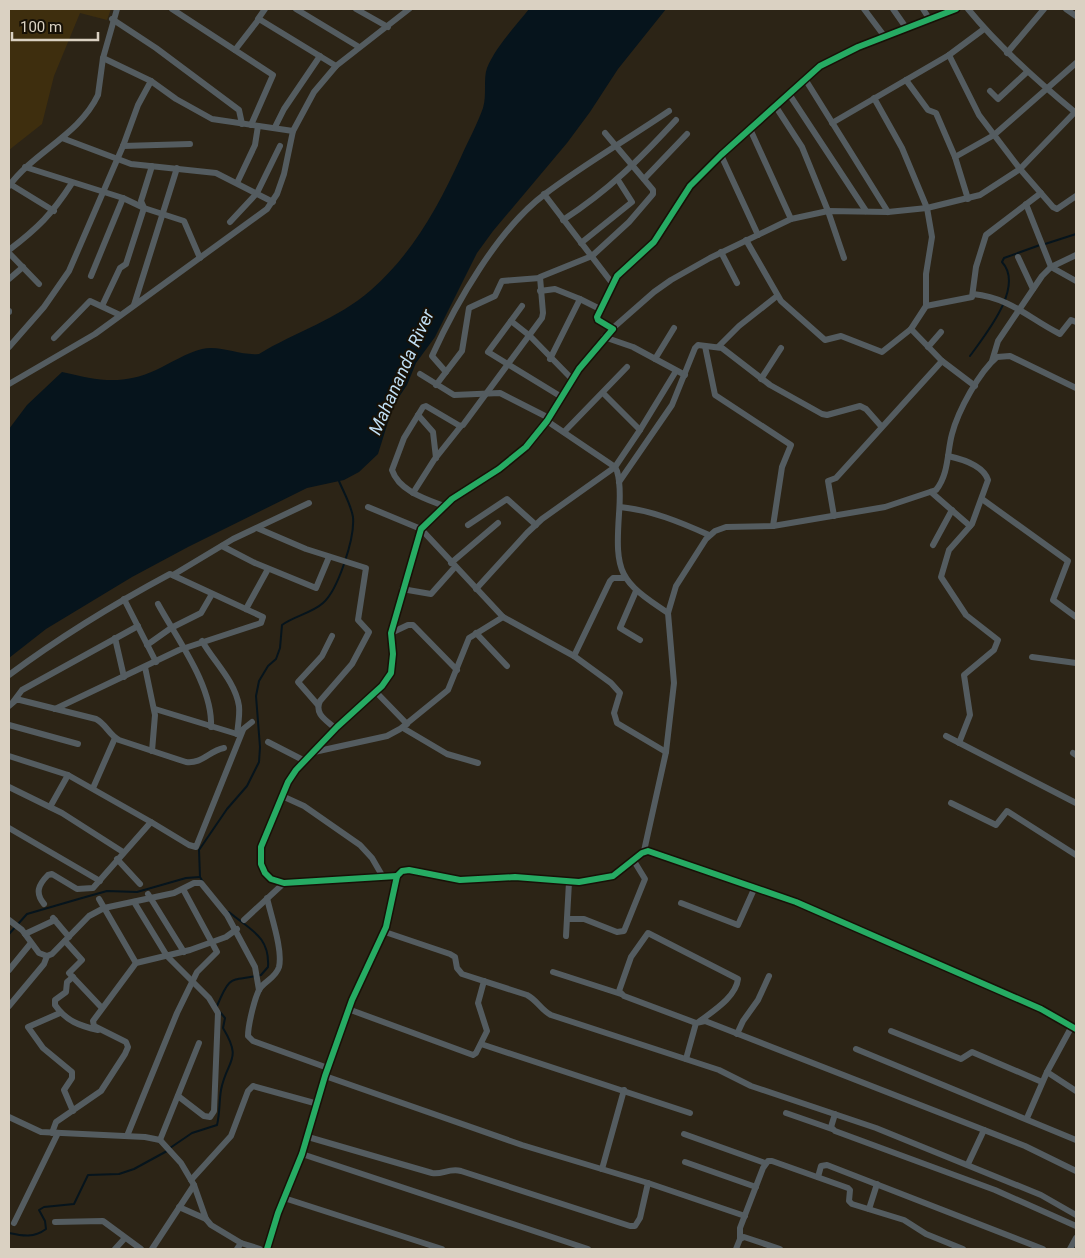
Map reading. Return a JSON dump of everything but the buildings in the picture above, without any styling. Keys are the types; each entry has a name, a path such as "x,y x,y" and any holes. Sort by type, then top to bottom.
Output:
{"street":[{"path":"54,211 9,185 25,167 78,124 94,103 98,95 103,58 112,19 117,9"},
{"path":"172,9 273,75 255,125 255,145 237,183"},
{"path":"235,50 265,9"},
{"path":"296,9 359,47"},
{"path":"356,9 388,28"},
{"path":"9,384 95,334 262,214 272,202 284,174 293,131 314,92 336,66 359,47 388,28 407,9"},
{"path":"864,9 885,37"},
{"path":"893,9 907,29"},
{"path":"923,9 930,20"},
{"path":"613,328 598,320 600,309 612,283 621,271 654,242 690,186 721,155 824,63 955,9"},
{"path":"397,876 284,883 271,879 265,873 260,856 261,847 292,775 335,728 392,673 391,633 402,589 421,529 444,506 515,457 534,439 548,419 560,396 604,337 654,292 721,252 791,219 828,211 888,212 927,208 968,200 980,195 1020,169 1076,112 1027,72 984,29 968,9"},
{"path":"1007,52 1044,9"},
{"path":"1066,9 1076,16"},
{"path":"112,19 156,48 239,110 242,124"},
{"path":"258,19 336,66"},
{"path":"832,123 948,55 984,29"},
{"path":"948,55 972,98 977,112 1020,169 1055,209 1076,196"},
{"path":"275,127 284,109 320,56"},
{"path":"103,58 151,81 176,99 212,119 293,131"},
{"path":"955,157 994,134 1076,63"},
{"path":"990,91 998,99 1027,72"},
{"path":"805,79 888,212"},
{"path":"906,80 928,110 936,112 955,157 968,200"},
{"path":"9,347 44,307 68,270 123,146 138,105 151,81"},
{"path":"790,94 866,212"},
{"path":"746,240 777,296 802,322 825,340 842,337 882,352 912,329 926,306 926,274 932,236 927,208 902,148 874,98"},
{"path":"776,107 802,147 828,211 844,258"},
{"path":"446,372 432,356 463,298 493,248 521,216 544,194 617,147 668,111"},
{"path":"564,220 598,197 618,180 676,120"},
{"path":"750,129 791,219"},
{"path":"436,385 462,351 469,308 495,296 502,281 540,278 592,256 629,222 653,194 653,191 633,165 605,133"},
{"path":"644,179 687,134"},
{"path":"62,138 129,163 216,173 258,193 272,202"},
{"path":"123,146 190,144"},
{"path":"230,222 258,193 280,146"},
{"path":"721,155 758,235"},
{"path":"102,306 120,268 126,264 144,208 141,201 152,166"},
{"path":"25,167 123,198 144,208 187,223 200,258"},
{"path":"134,305 178,168"},
{"path":"580,243 632,202 618,180"},
{"path":"39,284 9,252 42,224 54,211 72,183"},
{"path":"926,306 971,298 976,267 985,237 1041,193"},
{"path":"544,194 612,283"},
{"path":"91,276 123,198"},
{"path":"1026,204 1051,267 1076,281"},
{"path":"721,252 737,283"},
{"path":"992,361 998,341 1034,288 1051,267 1076,255"},
{"path":"1018,257 1034,288"},
{"path":"9,279 23,267"},
{"path":"413,494 436,458 487,394 543,316 540,278"},
{"path":"540,292 555,289 580,298 600,309"},
{"path":"973,294 993,296 1020,309 1060,334 1063,333 1071,320 1076,322"},
{"path":"718,347 739,326 777,296"},
{"path":"550,358 580,298"},
{"path":"54,338 90,301 120,315"},
{"path":"522,306 488,351 560,396"},
{"path":"511,321 530,336 572,379"},
{"path":"655,359 674,328"},
{"path":"912,329 942,361 975,386"},
{"path":"928,347 941,332"},
{"path":"604,337 632,347 685,375"},
{"path":"619,482 672,405 695,348 698,345 718,347 761,379 824,415 861,407 881,426"},
{"path":"705,346 716,396 791,445 782,467 773,526"},
{"path":"761,379 781,348"},
{"path":"267,1249 284,1198 308,1137 325,1076 348,1009 385,932 397,876 402,871 410,870 460,880 515,877 547,878 569,882 606,878 634,861 644,851 666,752 674,683 668,613 676,586 709,535 726,527 773,526 834,516 885,506 931,492 941,484 955,425 975,386 992,361 997,357 1010,356 1076,388"},
{"path":"834,516 828,481 836,478 881,426 942,361"},
{"path":"564,432 604,394 628,367"},
{"path":"476,589 536,525 615,467 676,371"},
{"path":"420,374 454,395 502,394 548,419 615,467 619,482 620,507 618,545 624,578 636,590 668,613"},
{"path":"604,394 640,430"},
{"path":"444,506 413,494 395,476 392,470 404,438 426,406 461,426"},
{"path":"418,415 433,432 436,458"},
{"path":"948,456 970,462 988,480 970,526 948,550 941,577 965,614 998,640 994,650 964,675 970,715 960,743"},
{"path":"931,492 970,526"},
{"path":"468,525 508,499 536,525"},
{"path":"982,499 1068,560 1053,600 1076,617"},
{"path":"9,676 51,644 124,599 170,574 173,575 222,546 310,503"},
{"path":"368,507 421,529 503,617 574,656 619,691 614,712 617,723 666,752"},
{"path":"620,507 637,509 709,535"},
{"path":"933,545 952,510"},
{"path":"402,589 431,594 453,565 498,523"},
{"path":"257,528 366,568 358,620 369,632 352,664 318,705 318,711 335,728"},
{"path":"222,546 268,568 317,588 329,556"},
{"path":"246,609 268,568"},
{"path":"55,709 183,649 261,622 263,616 173,575"},
{"path":"574,656 610,580 613,578 624,578"},
{"path":"636,590 620,628 640,640"},
{"path":"147,644 171,628 201,614 212,594"},
{"path":"124,599 156,662"},
{"path":"158,604 200,681 211,711 211,726"},
{"path":"314,752 387,736 405,726 444,695 453,684 467,641 476,633 503,617"},
{"path":"391,633 408,624 413,625 457,670"},
{"path":"11,704 22,690 138,626"},
{"path":"476,633 507,666"},
{"path":"318,705 298,682 322,656 332,636"},
{"path":"115,638 124,677"},
{"path":"202,641 213,661 222,668 237,699 239,713 237,734"},
{"path":"1032,657 1076,663"},
{"path":"145,667 155,709 152,751"},
{"path":"375,691 405,726 447,754 478,763"},
{"path":"11,704 20,700 101,721 115,738 192,763 201,761 213,750 224,748"},
{"path":"155,709 237,734"},
{"path":"237,734 252,722"},
{"path":"9,726 78,744"},
{"path":"9,756 68,775 189,846 196,847 243,730"},
{"path":"946,736 1076,803"},
{"path":"93,788 115,738"},
{"path":"268,742 305,761"},
{"path":"50,807 68,775"},
{"path":"9,787 50,807 123,852"},
{"path":"282,796 304,806 360,845 372,858 384,877"},
{"path":"951,804 996,825 1007,811 1076,855"},
{"path":"44,904 37,894 37,890 48,875 52,874 77,889 94,889 117,859 151,822"},
{"path":"9,828 100,881"},
{"path":"644,851 755,887 804,906 1041,1009 1074,1027 1046,1072 1027,1118"},
{"path":"117,859 140,884"},
{"path":"567,919 584,919 617,932 624,931 645,879 634,861"},
{"path":"566,936 569,882"},
{"path":"9,1006 44,964 47,956 89,916 104,908 183,889 194,883 204,884 236,930 257,975 259,990 248,1032 250,1039 328,1068"},
{"path":"244,920 284,883"},
{"path":"681,903 737,925 755,887"},
{"path":"127,1136 192,981 200,968 216,956 217,952 183,889"},
{"path":"150,896 184,952"},
{"path":"259,990 273,978 279,966 279,951 267,898"},
{"path":"99,899 136,964"},
{"path":"134,902 167,956 209,998 218,1012 214,1111 207,1118 178,1096"},
{"path":"23,932 54,918 82,960 70,970 73,978 101,1007"},
{"path":"9,921 23,932 39,953 47,956"},
{"path":"98,1030 94,1026 93,1021 101,1007 136,964 184,952 213,942 236,930"},
{"path":"385,932 450,954 456,961 459,971 527,995 536,1001 540,1008 551,1015 719,1070 751,1086 835,1114 968,1164 1047,1198 1074,1213 1067,1221"},
{"path":"620,994 620,986 628,963 648,933 738,979 726,1000 698,1022 686,1059"},
{"path":"9,970 32,943"},
{"path":"553,972 698,1022 705,1021 984,1130 1076,1170"},
{"path":"736,1034 742,1021 758,1000 769,976"},
{"path":"14,1223 55,1133 56,1122 94,1097 107,1084 128,1047 126,1042 120,1038 79,1025 60,1013 54,1002 66,992 68,982 73,978"},
{"path":"348,1009 469,1054 476,1053 487,1028 478,1003 484,981"},
{"path":"60,1013 28,1027 43,1048 72,1072 72,1078 64,1090 73,1111"},
{"path":"891,1031 961,1059 972,1052 1042,1082"},
{"path":"162,1142 199,1043"},
{"path":"481,1044 690,1113"},
{"path":"856,1049 1027,1118 1076,1140"},
{"path":"1046,1072 1076,1091"},
{"path":"325,1076 522,1145 648,1183 745,1216"},
{"path":"152,1249 179,1207 192,1182 231,1136 248,1091 253,1086 318,1104"},
{"path":"602,1169 624,1090"},
{"path":"786,1113 995,1190 1076,1226"},
{"path":"832,1129 835,1114"},
{"path":"9,1116 31,1129 55,1133 127,1136 162,1142 175,1156 192,1182 206,1220"},
{"path":"968,1164 984,1130"},
{"path":"684,1134 765,1163 768,1161 777,1162 848,1188 850,1203 904,1220 926,1234 963,1249"},
{"path":"308,1137 432,1173 442,1173 453,1169 461,1171 630,1226 635,1226 640,1218 648,1183"},
{"path":"302,1154 505,1224 588,1249"},
{"path":"685,1162 756,1187"},
{"path":"736,1249 740,1239 740,1228 765,1163"},
{"path":"818,1178 824,1164 1043,1249"},
{"path":"869,1209 877,1184"},
{"path":"284,1198 442,1249"},
{"path":"179,1207 206,1220 222,1233 241,1243 260,1249"},
{"path":"55,1222 103,1221 141,1249"},
{"path":"115,1249 125,1238"},
{"path":"740,1239 748,1238 780,1249"},
{"path":"1070,1249 1076,1238"},
{"path":"236,1249 241,1243"}],"shaded area":[{"path":"9,9 111,9 107,20 80,13 54,76 42,124 9,150"}],"water":[{"name":"Mahananda River","path":"529,9 666,9 618,69 567,143 493,231 477,253 435,337 416,363 407,385 393,406 378,454 359,472 344,480 307,488 132,577 46,629 9,658 9,429 27,405 62,372 98,379 120,380 143,375 202,349 216,348 259,354 345,309 371,290 400,261 433,211 452,176 481,114 484,103 487,68 501,44"}],"waterway":[{"path":"1045,244 1076,234"},
{"path":"970,356 993,324 1006,297 1009,284 1008,272 1002,262 1004,258 1040,245"},
{"path":"203,882 200,877 199,850 227,809 247,786 259,762 260,747 256,696 259,681 268,666 276,659 280,648 282,625 323,603 340,576 351,537 353,517 339,481"},
{"path":"9,934 27,914 107,891 137,892 186,878 200,877"},
{"path":"217,1006 229,983 233,980 261,975 268,967 268,956 262,941 251,929 229,912"},
{"path":"170,1148 192,1133 217,1125 221,1090 233,1054 229,1039 223,1028 225,1018 220,1012"},
{"path":"9,1233 28,1236 42,1232 46,1229 45,1221 39,1210 44,1207 74,1204 88,1175 119,1174 134,1169 167,1151"}],"cycle path":[{"path":"397,876 284,883 271,879 265,873 261,864 261,847 288,782 296,770 337,727 382,686 391,673 393,654 391,633 421,529 452,499 499,469 526,447 547,421 579,369 613,329 598,320 597,317 617,276 654,242 690,186 721,155 820,66 858,47 956,9"},
{"path":"267,1249 278,1213 302,1154 325,1076 352,1000 386,927 397,876 402,871 409,870 460,880 515,877 579,882 613,876 642,853 648,851 796,902 1041,1009 1076,1029"}]}
